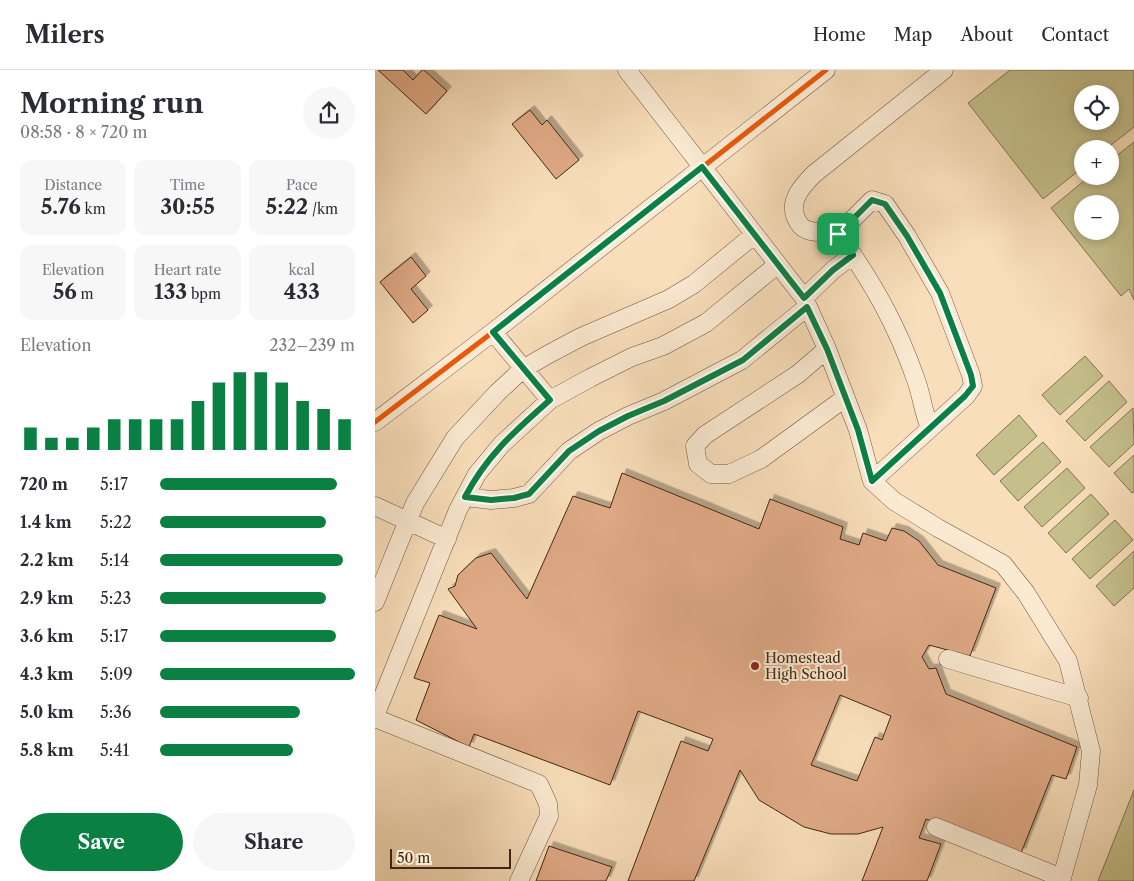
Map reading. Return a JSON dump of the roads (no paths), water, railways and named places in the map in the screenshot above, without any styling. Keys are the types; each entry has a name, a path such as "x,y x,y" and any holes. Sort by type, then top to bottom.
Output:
{"street":[{"path":"627,70 806,303 827,349 858,430 872,481 894,501 1003,564 1026,593 1068,661 1091,751 1088,785 1061,880 936,827"},
{"path":"375,422 493,332 826,70"},
{"path":"930,428 924,414 917,382 899,334 875,287 838,234 805,230 799,224 794,215 794,201 802,186 814,174 944,70"},
{"path":"838,234 872,200 885,204 907,236 940,293 971,375 973,386 965,396 872,481"},
{"path":"375,602 415,503 455,438 498,392 523,369 581,337 669,299 694,284 754,235"},
{"path":"465,497 491,500 514,498 529,494 569,451 599,431 664,401 743,360 806,303 833,270 853,255"},
{"path":"519,881 549,816 548,804 539,784 375,717 447,539 477,474 502,444 550,400 590,378 663,346 706,324 777,265"},
{"path":"493,332 550,400"},
{"path":"827,349 798,374 705,435 695,446 698,464 711,474 729,474 761,459 845,398"},
{"path":"375,506 447,539"},
{"path":"948,659 1079,698"}],"place":[{"name":"Homestead High School","path":"755,666"}]}
